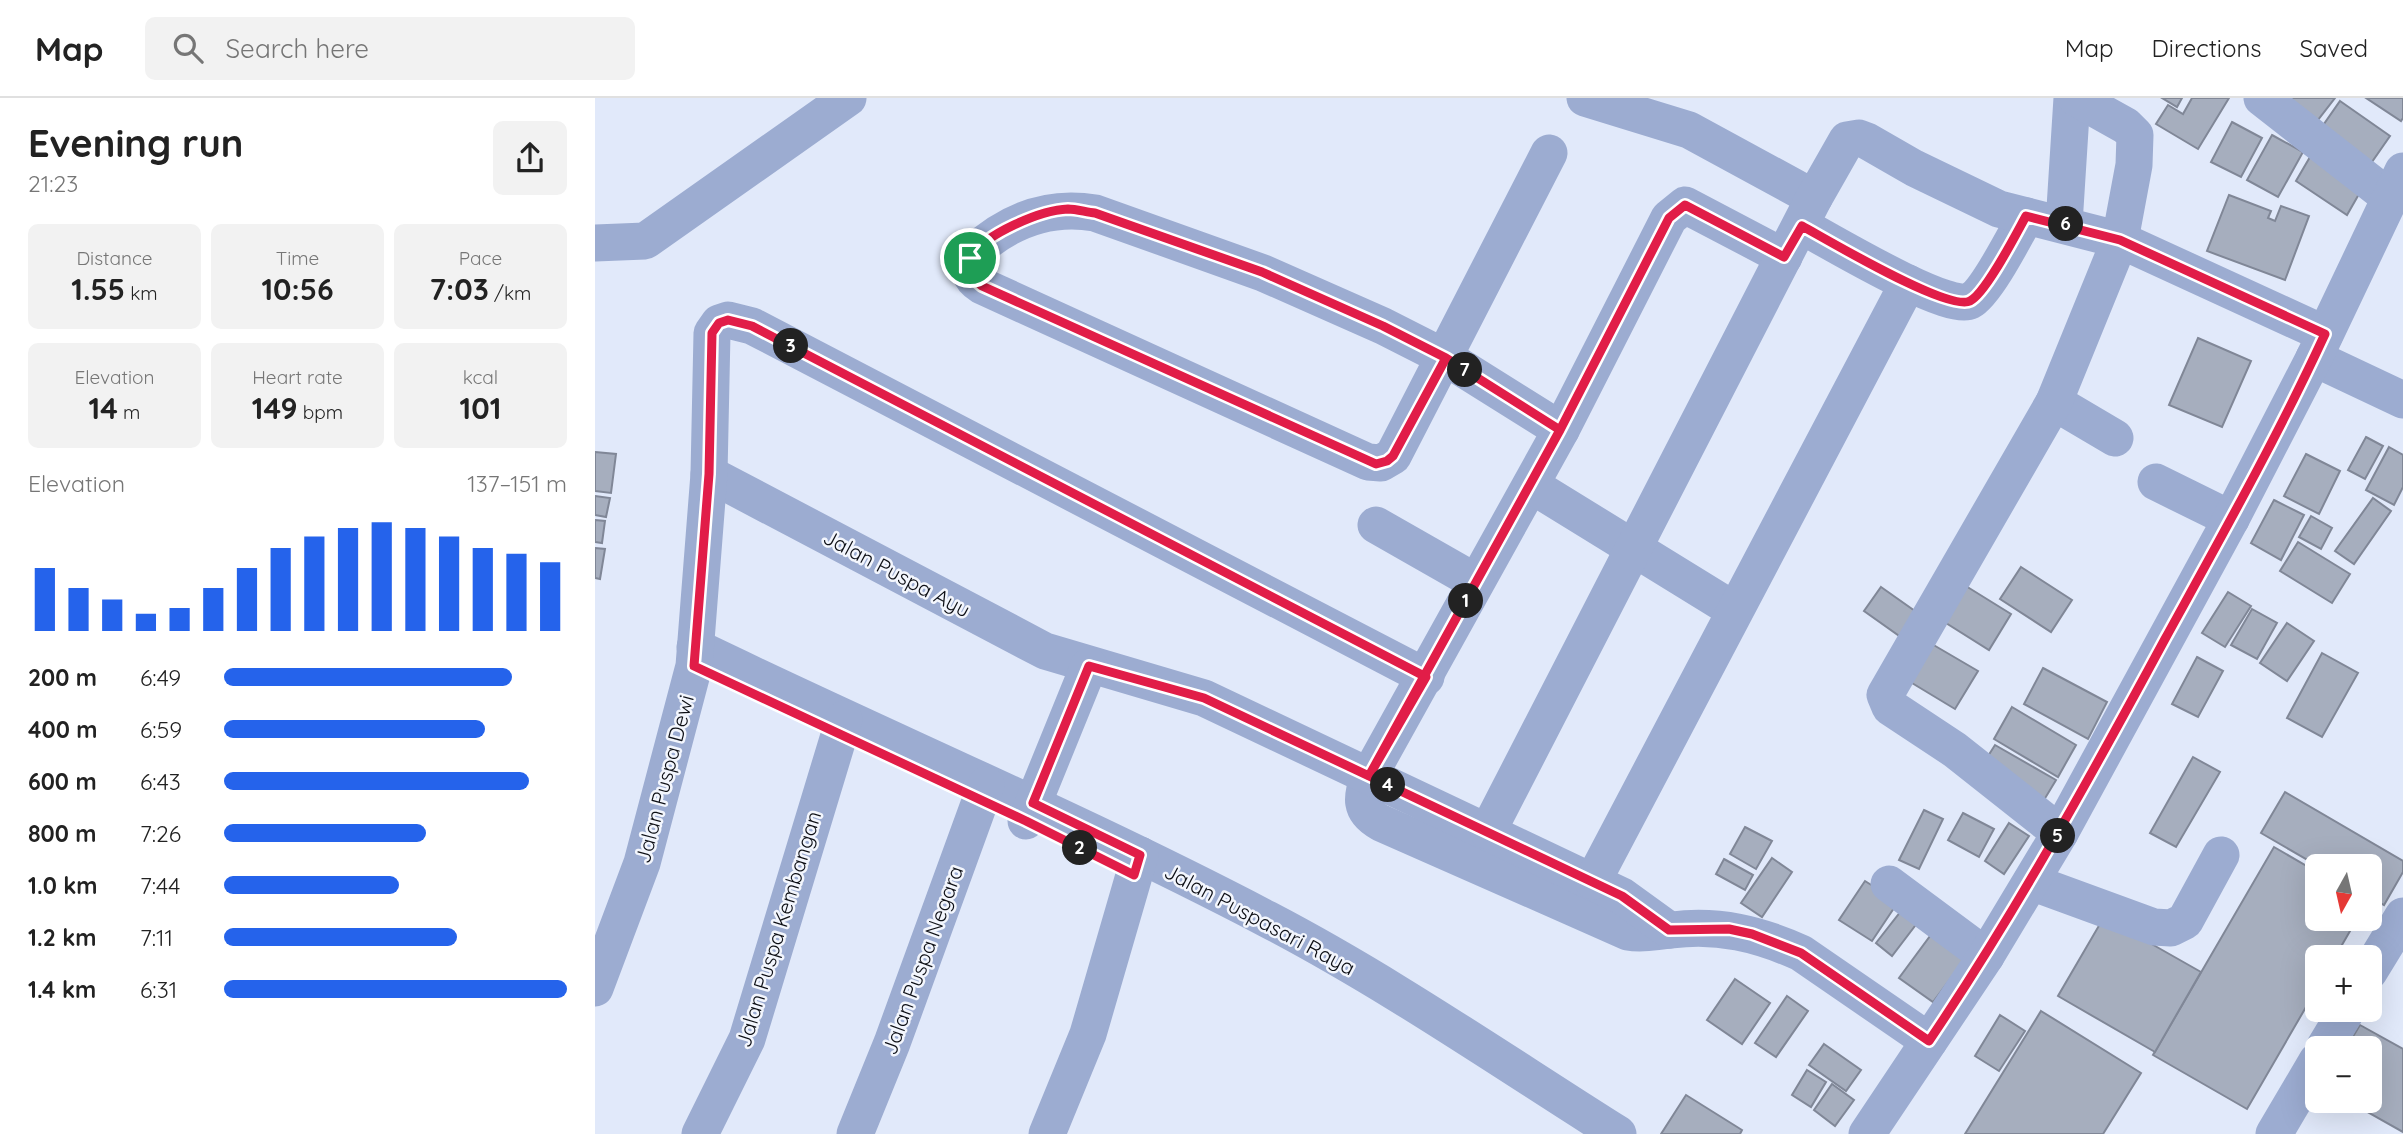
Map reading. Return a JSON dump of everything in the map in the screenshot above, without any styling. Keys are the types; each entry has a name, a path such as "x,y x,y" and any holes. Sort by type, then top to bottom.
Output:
{"street":[{"path":"595,243 645,241 848,98"},
{"path":"1585,98 1689,130 1908,283 1951,302 1969,302 1977,296 2026,216"},
{"path":"2060,833 1955,750 1890,707 1885,695 2054,402 2120,240 2134,165 2134,135 2126,126 2074,98 2064,224"},
{"path":"1867,1134 1986,956 2060,833 2231,519 2319,346 2396,184 2262,98"},
{"path":"1488,831 1784,257 1847,141 1859,138 1959,191 2026,216 2120,240 2319,346 2403,400"},
{"path":"1549,153 1446,358 1393,456 1376,464 982,286 970,276 970,258 993,237 1042,214 1069,209 1095,213 1262,272 1446,358 1560,430"},
{"path":"1784,257 1685,205 1677,208 1531,485 1369,776 1363,793 1363,805 1372,818 1381,823 1611,926 1644,935 1669,930 1729,929 1778,943 1801,953 1929,1041"},
{"path":"1593,881 1908,283"},
{"name":"Jalan Puspa Dewi","path":"595,988 642,863 694,657 709,474 712,333 719,323 728,320 752,326 1426,677"},
{"path":"2054,402 2115,438"},
{"name":"Jalan Puspa Ayu","path":"709,474 1045,651 1204,698 1593,881 1644,909 1669,930"},
{"path":"2156,482 2231,519"},
{"path":"1531,485 1635,547 1734,611"},
{"path":"1376,525 1476,582"},
{"name":"Jalan Puspasari Raya","path":"694,657 1137,865 1269,920 1342,962 1618,1134"},
{"path":"1004,802 1089,666"},
{"name":"Jalan Puspa Kembangan","path":"700,1134 747,1039 841,727"},
{"name":"Jalan Puspa Negara","path":"866,1131 1004,802"},
{"path":"2031,882 2154,927 2171,928 2185,921 2221,855"},
{"path":"1047,1134 1088,1034 1137,865"},
{"name":"Jalan Puspasari Raya","path":"1137,865 1356,994 1579,1134"},
{"path":"1889,884 1986,956"},
{"path":"2382,951 2403,916"},
{"path":"2274,1134 2305,1081"}],"building":[{"path":"2162,98 2182,98 2177,107"},
{"path":"2192,98 2229,98 2198,149 2156,124 2168,105 2183,114"},
{"path":"2278,98 2335,98 2314,125"},
{"path":"2366,98 2403,98 2403,118 2401,121"},
{"path":"2340,101 2390,136 2367,169 2317,134"},
{"path":"2232,122 2262,138 2241,177 2211,162"},
{"path":"2272,135 2303,152 2278,197 2247,180"},
{"path":"2317,145 2367,180 2347,215 2296,181"},
{"path":"2229,195 2271,211 2268,218 2275,221 2281,206 2309,216 2285,280 2207,251"},
{"path":"2198,338 2251,361 2222,427 2169,405"},
{"path":"2366,437 2383,446 2365,479 2348,470"},
{"path":"2389,447 2403,455 2403,487 2394,505 2366,490"},
{"path":"595,452 616,454 611,493 595,491"},
{"path":"2306,454 2340,471 2319,514 2284,496"},
{"path":"595,496 610,498 606,517 595,515"},
{"path":"2373,498 2391,511 2354,564 2335,551"},
{"path":"2274,500 2304,515 2281,560 2251,543"},
{"path":"2311,516 2332,528 2321,549 2299,537"},
{"path":"595,520 605,521 602,543 595,542"},
{"path":"2298,542 2350,574 2332,603 2280,571"},
{"path":"595,548 605,549 600,579 595,578"},
{"path":"2021,567 2072,600 2051,632 2000,599"},
{"path":"1961,583 2011,614 1989,650 1938,618"},
{"path":"1881,587 1922,616 1905,640 1864,611"},
{"path":"2228,592 2251,606 2225,647 2202,633"},
{"path":"2252,609 2277,623 2257,659 2231,645"},
{"path":"2287,623 2314,641 2287,681 2260,663"},
{"path":"1925,640 1978,671 1955,709 1902,677"},
{"path":"2322,653 2358,673 2322,737 2287,718"},
{"path":"2197,657 2223,671 2198,717 2172,704"},
{"path":"2043,668 2107,702 2088,739 2024,704"},
{"path":"2012,707 2076,745 2058,777 1994,739"},
{"path":"1995,745 2056,780 2044,800 1983,764"},
{"path":"2193,757 2220,772 2176,847 2150,833"},
{"path":"2285,792 2403,861 2403,872 2384,905 2382,854 2305,854 2305,858 2261,833"},
{"path":"1924,810 1943,819 1919,869 1899,860"},
{"path":"1963,813 1994,829 1979,857 1948,840"},
{"path":"2009,823 2029,836 2004,874 1985,861"},
{"path":"1745,827 1772,841 1756,869 1730,854"},
{"path":"2274,847 2305,865 2305,931 2350,931 2342,945 2305,945 2305,1009 2247,1109 2153,1055"},
{"path":"1772,858 1792,872 1762,917 1741,903"},
{"path":"1724,859 1753,875 1745,890 1716,874"},
{"path":"1865,881 1898,902 1872,941 1839,920"},
{"path":"1905,906 1921,918 1892,956 1876,943"},
{"path":"2104,917 2201,972 2155,1052 2058,996"},
{"path":"1936,928 1969,954 1933,1002 1899,978"},
{"path":"1735,979 1770,1003 1742,1044 1707,1020"},
{"path":"1787,996 1808,1011 1776,1057 1755,1043"},
{"path":"2041,1011 2141,1073 2103,1134 1965,1134"},
{"path":"2000,1015 2025,1031 1999,1071 1975,1056"},
{"path":"2360,1025 2380,1036 2353,1036"},
{"path":"2382,1037 2403,1049 2403,1132 2369,1113 2382,1113"},
{"path":"1824,1044 1861,1070 1846,1091 1809,1065"},
{"path":"1807,1070 1826,1082 1811,1107 1792,1095"},
{"path":"1832,1084 1854,1100 1835,1126 1814,1110"},
{"path":"1686,1095 1742,1130 1740,1134 1661,1134"}],"route":[{"path":"970,258 970,276 982,286 1376,464 1381,464 1393,456 1446,358 1503,394 1560,430 1669,218 1677,208 1685,205 1784,257 1802,226 1908,283 1951,302 1961,303 1969,302 1977,296 2026,216 2120,240 2325,334 2231,519 2060,833 1986,956 1929,1041 1801,953 1752,934 1729,929 1669,930 1644,909 1622,896 1369,776 1398,727 1426,677 752,326 728,320 719,323 712,333 709,474 694,666 1026,821 1134,875 1140,855 1033,803 1089,666 1204,698 1369,776 1426,677 1560,430 1446,358 1383,326 1262,272 1095,213 1069,209 1042,214 993,237 970,258"}]}
